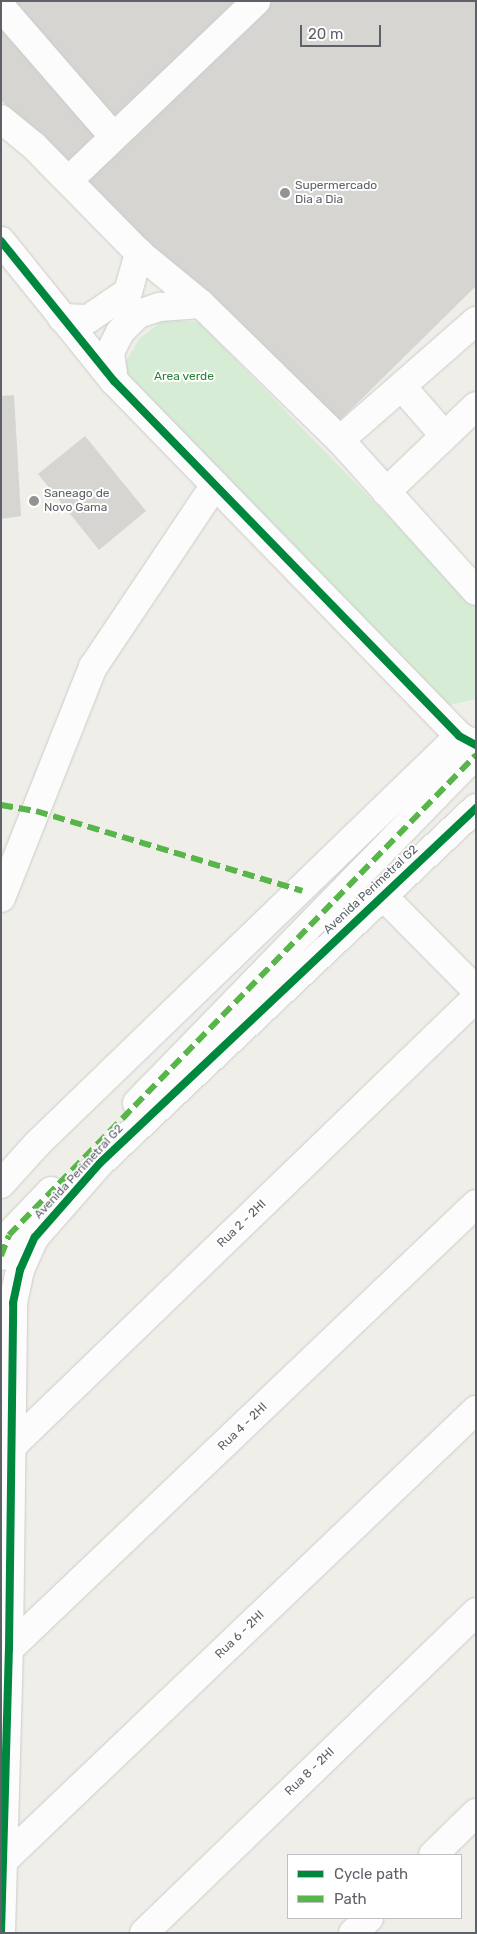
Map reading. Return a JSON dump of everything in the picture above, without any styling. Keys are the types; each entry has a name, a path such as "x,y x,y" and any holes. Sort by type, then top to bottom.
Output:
{"street":[{"path":"69,180 256,1"},
{"path":"1,7 114,137"},
{"path":"4,119 69,180 139,253 201,304 340,440 476,591"},
{"path":"1,241 114,381 470,745"},
{"path":"62,318 88,319 128,292 139,253"},
{"path":"114,381 110,352 120,332 138,314 160,307 201,304"},
{"path":"340,440 403,388 476,321"},
{"path":"403,388 443,434"},
{"path":"386,492 443,434 476,406"},
{"path":"1,898 93,667 215,485"},
{"path":"1,1184 37,1144 470,745"},
{"path":"1,1256 9,1234 470,745"},
{"name":"Avenida Perimetral G2","path":"1,1933 3,1730 9,1649 9,1449 13,1303 20,1270 34,1237 100,1163 476,808"},
{"path":"382,895 476,990"},
{"name":"Rua 2 - 2HI","path":"9,1449 476,998"},
{"name":"Rua 4 - 2HI","path":"9,1649 476,1204"},
{"name":"Rua 6 - 2HI","path":"3,1860 476,1410"},
{"name":"Rua 8 - 2HI","path":"144,1933 476,1612"},
{"path":"434,1854 476,1814"},
{"path":"353,1933 367,1919"}],"green space":[{"name":"Area verde","path":"164,320 199,322 476,607 476,699 450,705 425,691 128,388 126,361 140,338"}],"building":[{"name":"Supermercado Dia a Dia","path":"1,1 476,1 476,286 330,430 1,100"},
{"path":"14,395 21,516 1,519 1,396"},
{"path":"85,436 146,511 99,550 38,474"}],"marked path":[{"path":"1,1256 9,1235 476,755"},
{"path":"1,805 36,811 302,891"}],"cycle path":[{"path":"1,241 114,381 459,736 476,745"},
{"path":"1,1933 9,1649 13,1303 20,1270 35,1237 100,1163 476,808"}],"place":[{"name":"Supermercado Dia a Dia","path":"285,193"},
{"name":"Saneago de Novo Gama","path":"34,501"}]}
